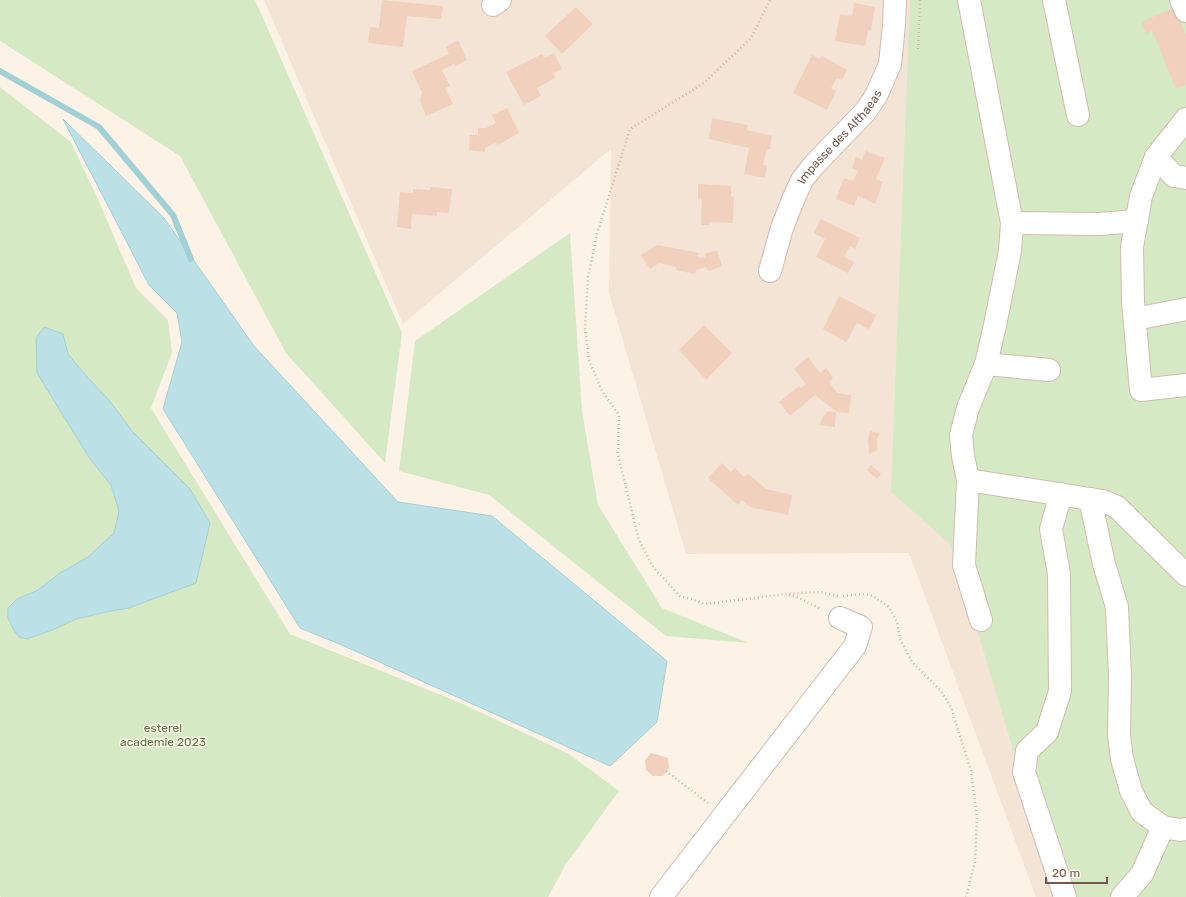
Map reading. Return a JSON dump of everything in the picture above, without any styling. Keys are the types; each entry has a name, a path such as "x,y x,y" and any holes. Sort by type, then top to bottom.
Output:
{"street":[{"name":"Impasse des Althaeas","path":"770,271 792,200 802,180 814,165 865,112 876,96 890,64 895,0"},
{"path":"969,0 1012,223 1010,251 996,325 986,364 968,408 961,435 963,456 968,480 964,565 981,620"},
{"path":"1054,0 1078,115"},
{"path":"1186,119 1156,157 1141,196 1132,247 1133,302 1141,390 1186,385"},
{"path":"1156,157 1174,176 1186,178"},
{"path":"1012,223 1099,224 1137,221"},
{"path":"1135,318 1186,309"},
{"path":"986,364 1049,370"},
{"path":"968,480 1103,500 1116,507 1186,575"},
{"path":"1061,494 1051,529 1059,574 1060,691 1047,732 1027,751 1024,772 1065,897"},
{"path":"1090,499 1104,564 1117,607 1120,676 1119,735 1122,759 1131,791 1142,812 1163,828 1180,830 1186,829"},
{"path":"661,897 855,646 861,627 840,618"},
{"path":"1122,897 1142,874 1163,828"}],"path":[{"path":"770,0 751,38 704,83 630,129 597,234 588,276 585,328 588,360 602,391 619,415 618,455 639,540 653,567 680,596 706,604 785,594 821,592 838,596 863,594 873,596 882,602 893,614 897,622 900,639 912,662 940,690 951,707 971,771 977,817 975,862 966,897"},
{"path":"918,49 920,0"},
{"path":"785,594 799,598 840,618"},
{"path":"666,771 711,806"}],"shaded area":[{"path":"264,0 1186,0 1186,897 1036,897 909,553 686,554 609,293 611,149 403,324"}],"green space":[{"path":"0,0 255,0 402,333 385,463 286,353 180,156 0,41"},
{"path":"910,0 1186,0 1186,897 1057,897 962,579 950,544 891,492"},
{"name":"esterel academie 2023","path":"0,87 71,142 97,197 136,288 168,320 172,353 151,408 290,634 463,704 569,754 619,791 566,864 548,897 0,896"},
{"path":"570,233 582,411 598,505 662,608 749,643 666,636 489,495 399,471 415,341"}],"water":[{"path":"63,119 164,218 254,346 398,502 492,516 667,661 657,722 610,766 344,646 300,628 163,409 182,342 177,313 149,285"},
{"path":"44,327 63,334 68,354 109,400 132,431 190,489 210,523 196,583 129,608 76,619 55,629 27,639 19,637 14,630 8,618 8,608 17,599 38,590 60,573 88,557 114,533 119,511 111,485 90,459 37,373 36,338"}],"building":[{"path":"382,0 443,6 441,19 407,16 403,47 368,43 370,27 379,28"},
{"path":"854,3 875,7 871,31 868,30 865,46 835,41 840,14 852,16"},
{"path":"576,7 593,24 562,54 545,36"},
{"path":"1175,7 1186,35 1186,85 1176,89 1152,30 1146,34 1142,22"},
{"path":"458,40 467,60 442,70 450,86 445,88 453,104 426,116 420,101 422,92 412,71 449,54 446,47"},
{"path":"554,53 562,69 553,73 555,78 537,88 541,96 524,105 506,72 542,54 545,58"},
{"path":"812,55 820,59 822,56 847,70 842,80 837,78 831,88 836,91 827,110 793,93"},
{"path":"507,108 519,133 498,145 496,142 485,148 485,152 469,150 470,135 478,135 478,128 486,128 496,123 492,115"},
{"path":"712,118 748,125 747,130 772,136 770,149 767,149 763,165 767,166 765,178 744,174 749,148 709,139"},
{"path":"866,151 885,158 876,179 883,182 875,204 858,196 854,206 836,199 844,178 853,181 858,171 852,168 856,157 862,160"},
{"path":"698,184 731,186 731,196 734,197 733,223 710,222 709,225 701,225 702,200 698,199"},
{"path":"430,187 452,189 449,213 437,212 437,216 412,214 411,229 397,227 400,192 413,193 413,189 430,190"},
{"path":"821,219 860,238 855,249 850,246 844,257 854,262 848,273 816,257 825,239 814,233"},
{"path":"658,245 699,253 697,257 705,258 705,254 717,250 722,266 709,271 705,267 696,270 695,274 676,270 676,267 659,263 650,269 641,255"},
{"path":"839,296 876,315 869,329 857,323 846,342 823,329"},
{"path":"704,325 732,353 706,380 679,350"},
{"path":"808,357 820,373 826,368 833,378 829,382 837,393 851,395 849,413 837,412 815,395 790,416 779,402 799,386 801,388 806,384 794,369"},
{"path":"828,411 836,412 835,427 820,425 822,418"},
{"path":"870,431 879,433 877,450 869,454 868,439"},
{"path":"722,463 731,472 735,468 744,477 748,474 766,489 792,495 788,515 750,507 742,500 738,505 708,478"},
{"path":"871,465 881,474 877,479 867,470"},
{"path":"651,753 668,758 669,768 663,776 653,776 646,770 645,760"}],"waterway":[{"path":"0,71 99,127 173,215 191,259"}]}
